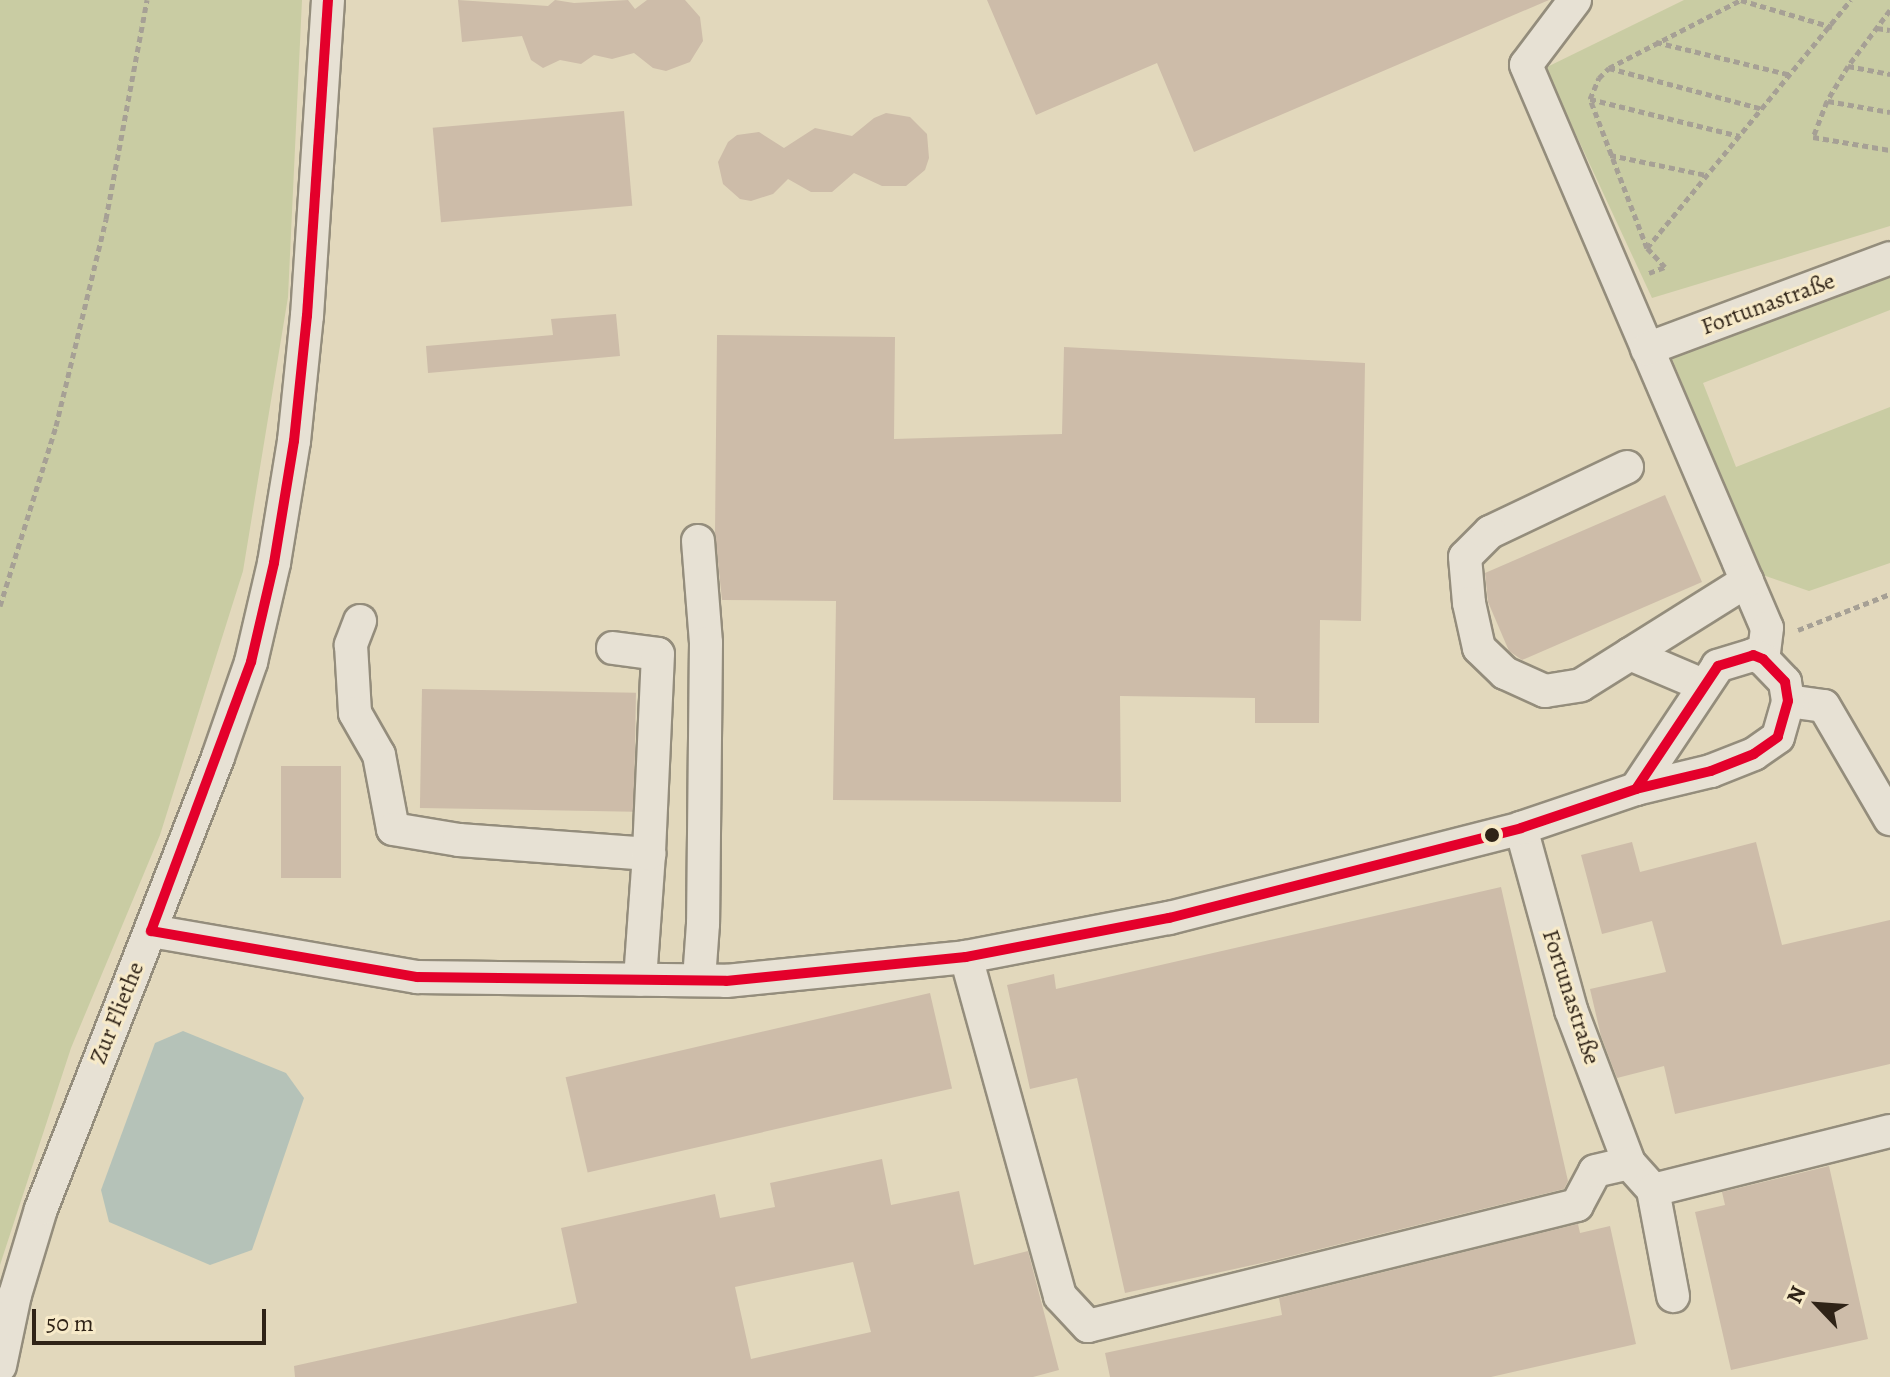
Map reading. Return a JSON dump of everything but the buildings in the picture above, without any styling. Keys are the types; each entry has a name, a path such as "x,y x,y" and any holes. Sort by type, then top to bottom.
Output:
{"street":[{"name":"Zur Fliethe","path":"2,1350 41,1209 151,931 251,662 274,563 294,441 307,316 328,0"},
{"path":"1575,0 1526,65 1767,628 1763,659"},
{"name":"Fortunastraße","path":"1647,349 1890,258"},
{"path":"1627,467 1490,532 1465,557 1469,603 1479,648 1505,673 1545,691 1581,685 1747,581"},
{"path":"698,541 706,643 703,924 699,980"},
{"path":"360,621 351,645 355,713 379,755 393,829 459,840 649,854"},
{"path":"613,648 658,654 640,980"},
{"path":"1630,654 1703,685"},
{"path":"151,931 417,977 699,980 966,957 1169,918 1521,828 1636,789 1711,771 1754,754 1778,737 1788,701 1785,682 1763,659 1753,655 1738,657 1718,666 1636,789"},
{"path":"1788,701 1824,706 1890,819"},
{"name":"Fortunastraße","path":"1521,828 1571,1010 1629,1163"},
{"path":"966,957 1060,1296 1088,1326 1577,1205 1595,1171 1629,1163 1653,1190 1673,1296"},
{"path":"1653,1190 1890,1131"}],"path":[{"path":"0,606 56,426 106,219 147,0"},
{"path":"1640,277 1665,267 1647,248 1590,99 1599,78 1609,68 1656,42 1741,0 1832,27"},
{"path":"1647,248 1832,27 1851,0"},
{"path":"1890,10 1848,66 1827,101 1813,137 1890,150"},
{"path":"1877,28 1890,30"},
{"path":"1656,42 1791,75"},
{"path":"1848,66 1890,74"},
{"path":"1609,68 1763,109"},
{"path":"1590,99 1740,136"},
{"path":"1827,101 1890,112"},
{"path":"1610,155 1707,175"},
{"path":"1763,659 1804,626 1890,594"}],"green space":[{"path":"0,0 302,0 288,297 243,571 160,835 71,1048 0,1265"},
{"path":"1684,0 1890,0 1890,226 1652,298 1545,68"},
{"path":"1890,264 1890,310 1703,383 1736,467 1890,407 1890,563 1809,591 1760,574 1669,351"}],"shaded area":[{"path":"183,1031 286,1073 304,1098 252,1250 210,1265 109,1222 101,1190 155,1043"}],"transit line":[{"path":"151,931 251,662 274,563 294,441 307,316 328,0"},
{"path":"1753,655 1763,659 1785,682 1788,701 1778,737 1754,754 1711,771 1636,789 1718,666 1753,655"},
{"path":"151,931 417,977 726,981 966,957 1169,918 1521,828 1636,789"}]}
